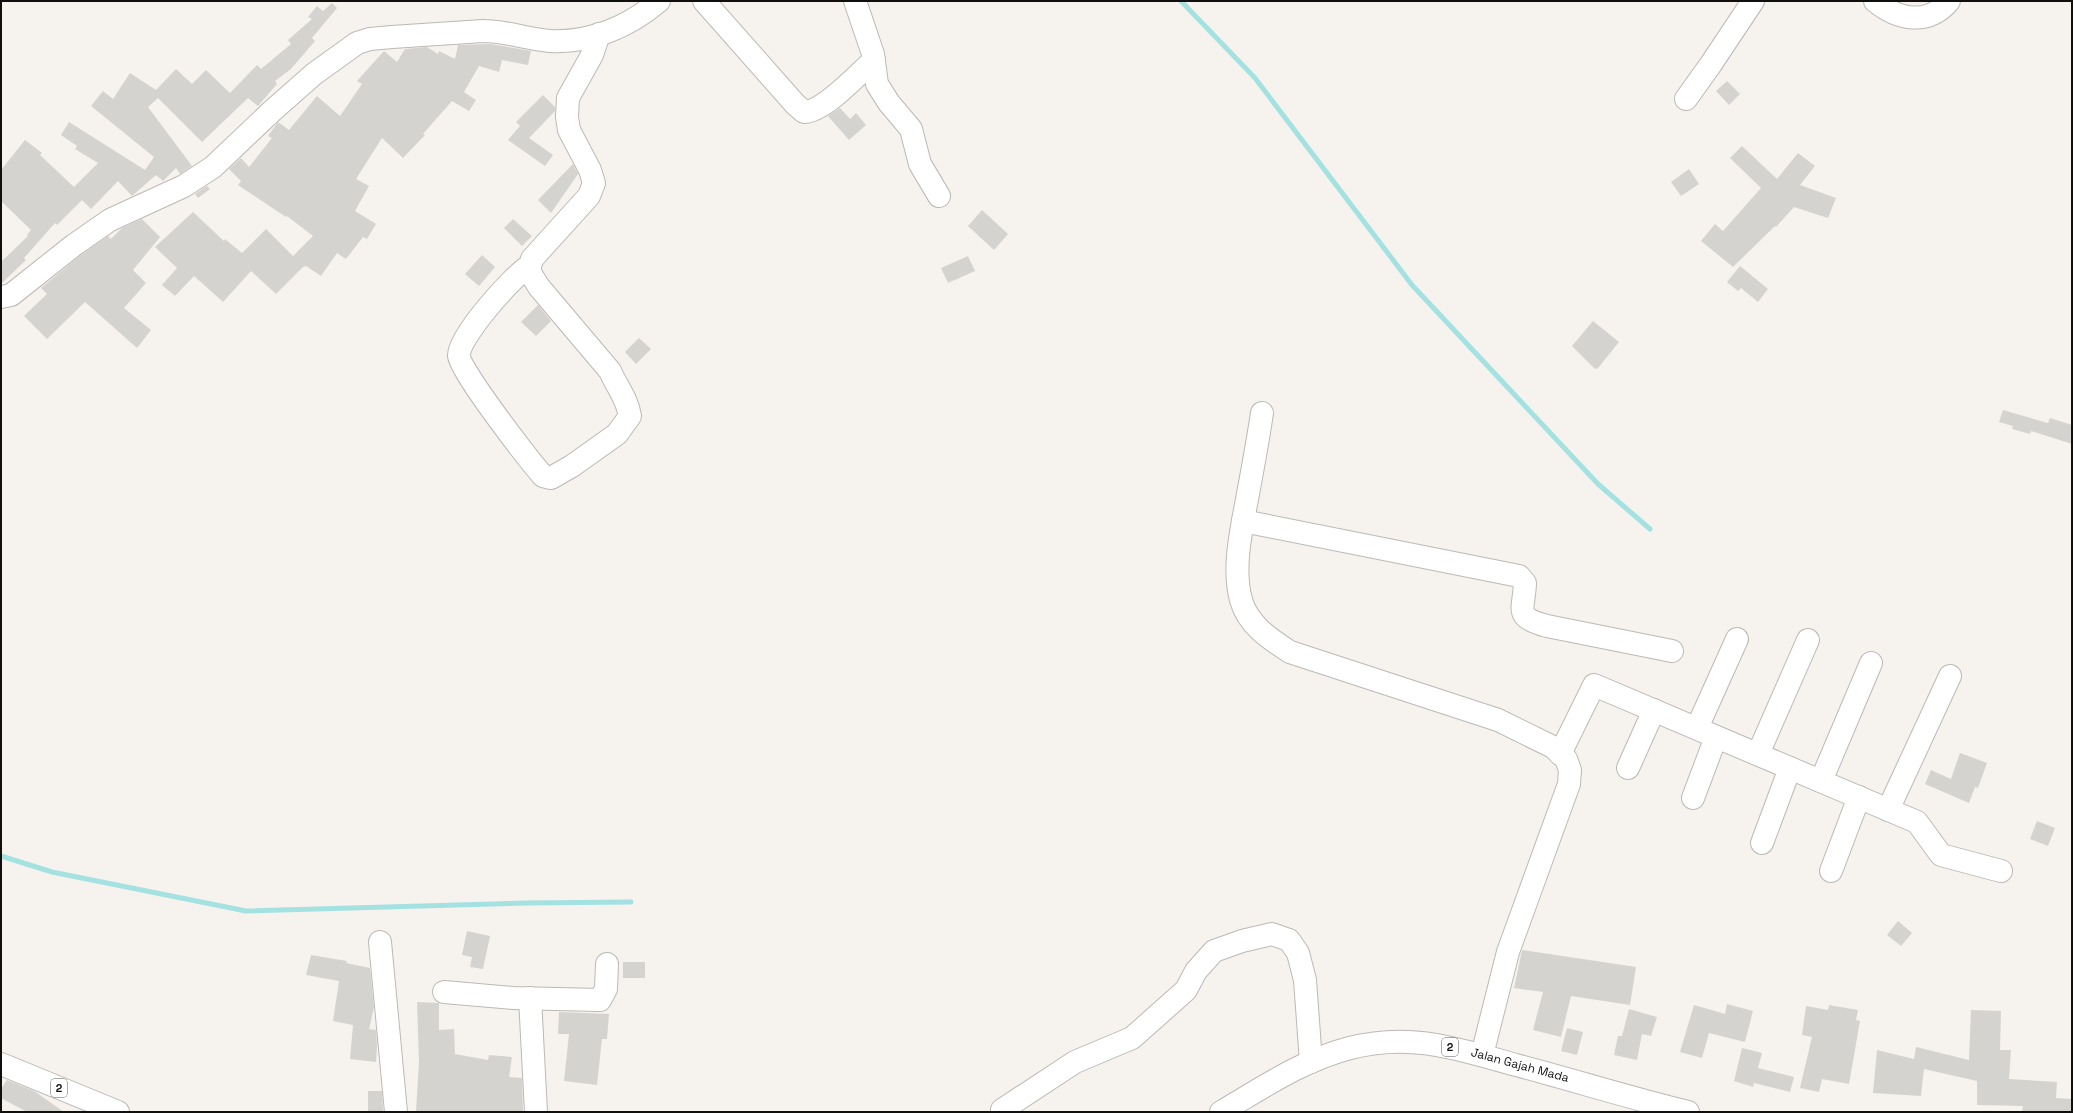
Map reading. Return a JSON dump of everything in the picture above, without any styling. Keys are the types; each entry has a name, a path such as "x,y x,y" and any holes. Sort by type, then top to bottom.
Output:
{"main road":[{"path":"1,297 11,295 74,245 110,220 184,186 213,167 272,111 314,74 357,44 370,39 483,31 498,31 551,41 588,38 621,27 643,15 659,1"},
{"path":"704,1 794,104 804,112 811,112 822,106 874,60"},
{"path":"855,1 874,60 876,84 889,103 913,132 920,164 939,196"},
{"path":"1686,99 1753,1"},
{"path":"1875,1 1900,16 1910,19 1923,18 1934,14 1950,1"},
{"path":"529,266 532,278 610,371 616,385 628,402 630,416 616,434 572,466 551,478 543,476 515,441 467,374 459,357 460,348 466,338 492,302 518,273 529,266 532,259 589,196 594,182 590,170 569,130 567,117 568,98 592,55 599,34"},
{"path":"1262,413 1243,521 1237,578 1241,601 1250,617 1266,637 1290,652 1498,720 1553,747 1566,759 1570,770 1569,784 1508,952 1482,1054"},
{"path":"1243,521 1519,576 1525,583 1521,606 1532,622 1672,651"},
{"path":"1693,798 1707,732 1737,639"},
{"path":"1758,754 1808,640"},
{"path":"1821,781 1871,663"},
{"path":"1888,810 1950,676"},
{"path":"1560,754 1594,685 1917,822 1941,855 2001,871"},
{"path":"1628,768 1654,710"},
{"path":"1762,843 1790,768"},
{"path":"1831,871 1859,797"},
{"path":"1002,1110 1075,1062 1132,1038 1186,990 1196,971 1214,951 1242,941 1272,934 1289,940 1298,953 1305,980 1311,1062"},
{"path":"380,942 396,1112"},
{"path":"444,992 530,998 600,1000 606,989 607,964"},
{"path":"530,998 536,1112"},
{"name":"Jalan Gajah Mada","path":"1221,1112 1295,1069 1311,1062 1351,1048 1412,1040 1482,1054 1688,1112"},
{"name":"2","path":"1,1064 118,1112"}],"building":[{"path":"332,3 337,8 312,38 315,41 291,69 275,81 277,84 258,106 248,98 202,142 158,98 148,107 192,166 180,174 176,168 163,181 156,175 132,196 118,181 91,209 82,200 57,225 55,223 24,258 26,260 1,284 1,262 28,236 27,235 31,230 1,201 1,170 25,140 42,153 40,155 74,187 98,163 75,149 77,146 61,135 69,122 145,170 154,157 91,106 103,91 113,99 130,73 156,90 176,69 192,84 206,70 230,93 257,65 261,69 291,44 288,40 312,19 308,17 317,6 323,11"},
{"path":"491,44 531,51 528,65 502,60 499,72 479,66 464,92 476,100 469,111 452,101 423,134 425,135 403,158 382,138 356,179 369,186 355,211 376,224 367,239 363,237 346,259 337,253 321,276 306,266 303,267 276,294 251,271 223,302 194,276 175,296 162,285 177,268 155,247 193,212 224,241 225,239 242,253 266,229 293,256 313,236 287,216 286,217 238,185 241,181 229,169 241,158 249,167 272,138 268,136 278,122 289,130 317,96 340,116 362,84 357,81 384,51 397,62 405,49 427,47 438,54 439,51 455,59 458,45"},
{"path":"1727,81 1740,94 1729,105 1716,91"},
{"path":"543,95 555,107 555,111 529,138 553,155 545,166 508,140 520,126 516,122"},
{"path":"840,108 850,119 856,113 866,125 849,140 828,116"},
{"path":"1742,146 1777,179 1798,153 1815,166 1800,185 1836,198 1828,218 1794,207 1776,227 1775,226 1733,267 1701,241 1715,224 1723,231 1761,188 1730,158"},
{"path":"573,164 578,174 551,213 538,200"},
{"path":"1689,169 1699,184 1681,196 1671,182"},
{"path":"207,186 210,189 198,198 195,194"},
{"path":"982,210 1008,234 994,250 968,226"},
{"path":"142,219 160,237 133,270 146,283 124,308 151,330 137,348 85,302 47,339 24,316 47,294 41,288 81,255 108,236 111,239 122,228"},
{"path":"513,219 532,236 522,246 504,228"},
{"path":"482,255 495,267 479,286 465,274"},
{"path":"968,256 975,271 948,283 941,268"},
{"path":"1740,266 1768,289 1758,302 1741,288 1738,291 1727,282"},
{"path":"538,305 551,321 536,336 521,322"},
{"path":"1593,321 1619,342 1598,368 1595,369 1572,346"},
{"path":"639,338 651,349 636,364 625,352"},
{"path":"2003,410 2048,423 2050,418 2072,425 2072,444 2031,431 2030,434 2012,429 2013,426 1999,422"},
{"path":"1960,753 1987,763 1978,788 1975,787 1969,803 1925,784 1931,770 1951,779"},
{"path":"2037,821 2055,828 2048,846 2030,839"},
{"path":"1898,921 1912,933 1901,946 1887,935"},
{"path":"467,931 490,936 483,969 470,967 472,957 462,955"},
{"path":"1522,950 1636,967 1630,1005 1571,996 1561,1037 1533,1030 1543,992 1514,988"},
{"path":"311,955 347,961 346,963 370,968 374,1007 369,1029 376,1030 376,1062 350,1059 353,1025 333,1021 339,981 306,975"},
{"path":"623,962 645,962 645,978 623,978"},
{"path":"417,1002 439,1003 439,1030 454,1029 455,1054 488,1060 489,1055 512,1057 509,1077 522,1078 523,1112 416,1112 419,1061"},
{"path":"1727,1004 1753,1011 1745,1042 1709,1033 1702,1058 1680,1052 1694,1005 1725,1014"},
{"path":"1829,1005 1858,1010 1856,1020 1860,1021 1849,1084 1822,1079 1819,1092 1800,1088 1812,1037 1802,1035 1806,1006 1828,1010"},
{"path":"1629,1009 1657,1017 1651,1036 1642,1034 1637,1060 1614,1055 1618,1036 1622,1036"},
{"path":"1971,1010 2001,1011 2000,1050 2011,1050 2009,1079 2057,1082 2056,1098 2072,1099 2072,1112 2022,1112 2023,1106 1977,1105 1977,1081 1924,1069 1921,1096 1873,1093 1877,1050 1914,1059 1916,1047 1969,1060"},
{"path":"559,1012 609,1014 607,1039 602,1039 597,1085 564,1081 569,1034 558,1034"},
{"path":"1567,1028 1583,1032 1577,1055 1561,1051"},
{"path":"1742,1048 1762,1053 1758,1068 1794,1077 1790,1092 1754,1083 1753,1087 1734,1081"},
{"path":"7,1080 34,1091 64,1112 27,1112 1,1098 1,1089"},
{"path":"368,1091 382,1091 383,1112 368,1112"}],"waterway":[{"path":"1181,1 1255,78 1412,285 1598,484 1650,529"},
{"path":"1,856 52,872 246,911 527,903 631,902"}]}
